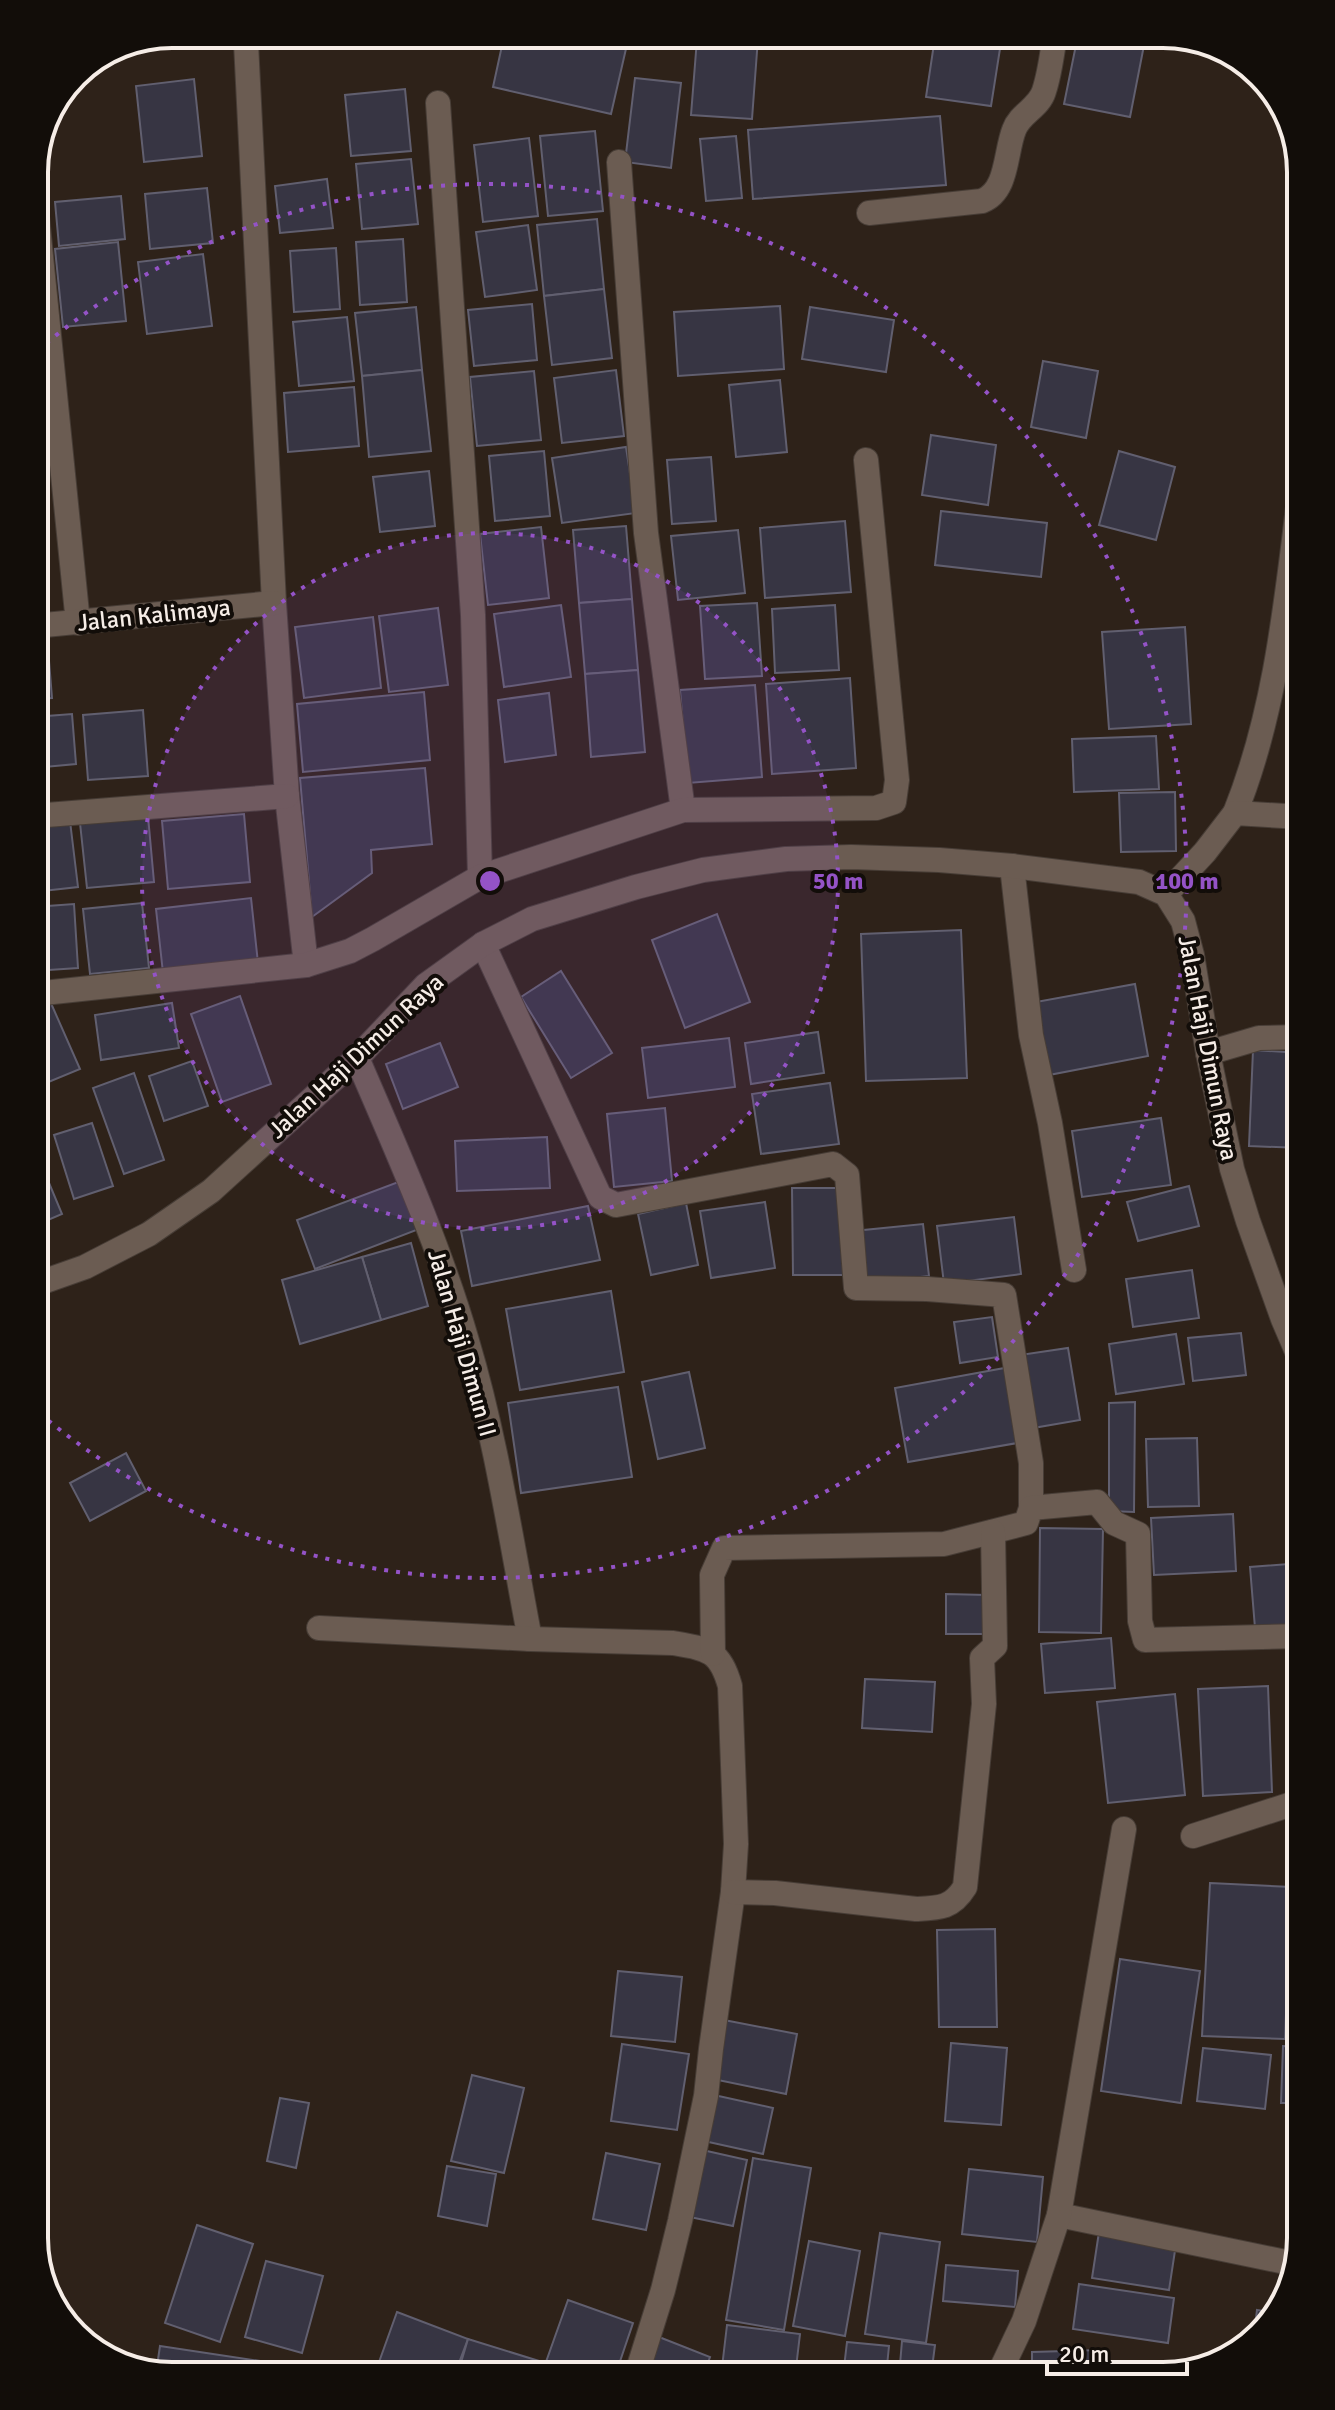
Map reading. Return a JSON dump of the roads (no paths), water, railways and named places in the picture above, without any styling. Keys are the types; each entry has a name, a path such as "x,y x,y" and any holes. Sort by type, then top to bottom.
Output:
{"street":[{"path":"246,48 274,603 287,796 306,965"},
{"path":"869,213 982,201 991,197 1000,183 1015,125 1041,100 1052,48"},
{"path":"438,103 473,615 480,877"},
{"path":"619,162 646,533 683,810"},
{"path":"48,326 78,623"},
{"path":"48,993 306,965 350,951 480,877 683,810 876,808 894,802 897,780 866,460"},
{"name":"Jalan Kalimaya","path":"48,625 274,603"},
{"path":"1166,894 1205,852 1235,813 1250,776 1264,724 1287,618"},
{"path":"48,815 287,796"},
{"path":"1235,813 1287,816"},
{"name":"Jalan Haji Dimun Raya","path":"48,1280 85,1267 149,1234 211,1191 357,1058 426,985 483,944 532,919 703,870 786,859 851,857 939,860 1139,882 1166,894 1183,921 1192,955 1232,1169 1287,1328"},
{"path":"1012,866 1031,1035 1050,1123 1074,1270"},
{"path":"483,944 600,1197 616,1205 833,1164 847,1175 856,1288 1004,1295 1031,1463 1031,1508 1026,1523 944,1544 724,1548 712,1575 713,1654"},
{"path":"1208,1053 1259,1038 1287,1037"},
{"name":"Jalan Haji Dimun II","path":"357,1058 444,1265 468,1343 484,1405 530,1639"},
{"path":"1031,1508 1097,1502 1114,1523 1138,1534 1140,1621 1145,1640 1287,1636"},
{"path":"733,1892 775,1893 916,1909 938,1908 956,1900 965,1887 984,1704 982,1658 995,1646 993,1532"},
{"path":"319,1628 673,1643 713,1654 724,1666 730,1686 736,1844 733,1892 706,2096 677,2235 640,2362"},
{"path":"1193,1836 1287,1806"},
{"path":"1005,2362 1024,2321 1059,2215 1124,1829"},
{"path":"1059,2215 1285,2262"}]}
